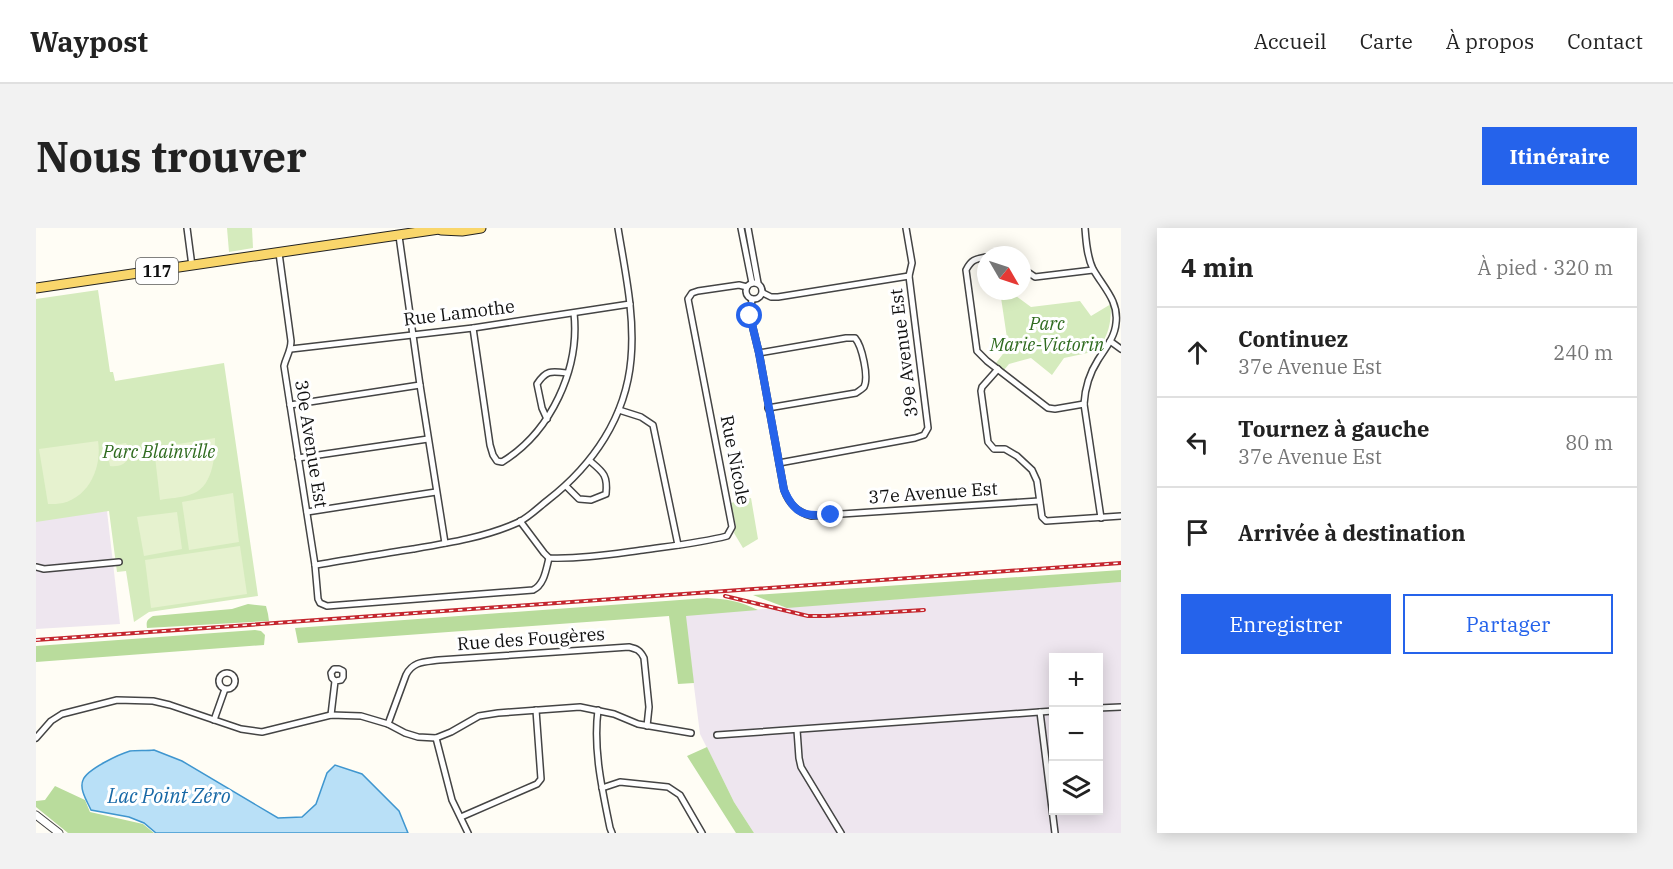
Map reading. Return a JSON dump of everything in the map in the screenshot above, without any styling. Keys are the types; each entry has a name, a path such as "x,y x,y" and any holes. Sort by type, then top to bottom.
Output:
{"main road":[{"name":"117","path":"36,288 443,229 462,231 481,228"}],"street":[{"path":"187,228 192,266"},
{"path":"315,565 476,537 520,521 566,486 590,461 619,410 631,360 630,304 618,228"},
{"path":"741,228 747,243 755,283"},
{"path":"747,243 748,228"},
{"name":"39e Avenue Est","path":"779,463 915,438 924,435 928,428 909,276 912,263 906,228"},
{"path":"1085,228 1086,243 1093,270 1111,297 1115,308 1116,325 1110,341 1089,375 1084,391 1101,518"},
{"path":"399,236 445,543"},
{"name":"30e Avenue Est","path":"279,253 291,349 285,357 284,366 315,565 318,599 321,604 327,606 533,590 542,584 549,558"},
{"path":"977,259 970,263 966,270 977,351 981,357 1048,408 1084,404"},
{"path":"1031,274 1035,277 1093,270"},
{"path":"755,283 761,286 763,293 771,297 778,297 909,276"},
{"path":"755,283 747,287 747,295 752,299 759,298 763,293"},
{"name":"Rue Nicole","path":"549,558 594,556 727,536 732,527 688,299 692,293 698,291 739,285 747,287"},
{"name":"37e Avenue Est","path":"752,299 750,316 784,490 789,502 796,509 811,516 1039,501"},
{"path":"1115,308 1121,302"},
{"name":"Rue Lamothe","path":"291,349 473,328 630,304"},
{"path":"473,328 490,445 497,461 502,462 531,439 547,419 560,394 575,345 574,313"},
{"path":"759,353 855,338 860,344 866,379 863,388 856,393 768,408"},
{"path":"1110,341 1121,349"},
{"path":"998,369 981,391 988,442 994,449 1005,449 1017,456 1032,470 1042,517 1046,521 1121,516"},
{"path":"547,419 537,384 543,374 554,371 567,373"},
{"path":"290,405 420,386"},
{"path":"619,410 641,417 653,425 678,545"},
{"path":"298,459 428,439"},
{"path":"566,486 579,499 591,500 606,494 607,483 603,472 590,461"},
{"path":"307,512 436,492"},
{"path":"520,521 549,558"},
{"path":"36,567 44,569 120,562"},
{"name":"Rue des Fougères","path":"388,724 406,675 415,664 439,660 629,647 641,652 644,658 649,707 647,726"},
{"path":"331,715 335,681"},
{"path":"214,720 225,689"},
{"path":"36,738 51,721 62,714 117,700 170,705 241,729 262,732 331,715 361,717 388,724 418,737 436,738 479,716 580,707 614,714 638,724 691,733"},
{"path":"1103,708 1121,706"},
{"path":"461,817 537,784 541,779 536,710"},
{"path":"598,710 595,731 602,788 612,833"},
{"path":"717,735 1049,711"},
{"path":"1040,712 1055,833"},
{"path":"797,730 801,767 841,833"},
{"path":"436,738 452,800 468,833"},
{"path":"602,788 620,782 668,787 680,795 702,833"},
{"path":"36,814 59,833"}],"shaded area":[{"path":"107,511 120,624 36,629 36,520"},
{"path":"1121,582 1121,833 754,833 734,802 700,734 685,615"}],"green space":[{"path":"227,228 252,228 253,248 229,252"},
{"name":"Parc Blainville","path":"98,290 110,372 113,372 115,381 224,363 258,596 149,612 134,622 126,571 117,572 109,511 36,522 36,299"},
{"name":"Parc Marie-Victorin","path":"1001,300 1021,300 1031,307 1080,301 1091,316 1111,304 1110,324 1097,351 1064,358 1052,375 1031,358 1009,364 1004,370 996,363 1012,342 1007,338"},
{"path":"215,438 211,472 203,486 197,492 189,495 160,500 154,448"},
{"path":"98,441 96,470 87,487 80,494 63,503 48,504 39,449"},
{"path":"126,443 129,453 127,461 120,465 110,466 107,451 109,446"},
{"path":"233,493 239,542 189,550 182,502"},
{"path":"751,498 758,539 743,548 734,533 736,526 731,503"},
{"path":"177,512 182,549 144,556 137,517"},
{"path":"240,546 247,594 151,608 145,560"},
{"path":"1121,570 1121,582 787,608 753,595"},
{"path":"707,598 733,601 758,610 686,616 694,683 678,684 669,616 298,643 295,628"},
{"path":"248,604 266,606 269,621 147,628 147,621 153,616 232,609"},
{"path":"255,630 265,635 264,645 36,662 36,646"},
{"path":"707,747 734,802 754,833 736,833 687,756"},
{"path":"55,786 85,800 90,812 143,824 154,833 68,833 36,807 36,801 45,800"}],"water":[{"name":"Lac Point Zéro","path":"154,750 182,761 278,818 302,817 316,804 327,773 335,765 362,774 399,811 408,833 156,833 144,823 129,817 91,810 82,784 91,771 104,762 130,751"}],"railway":[{"path":"36,640 1121,563"},
{"path":"725,596 808,616 924,610"}],"route":[{"path":"750,316 784,490 789,502 807,515 831,515"}]}
